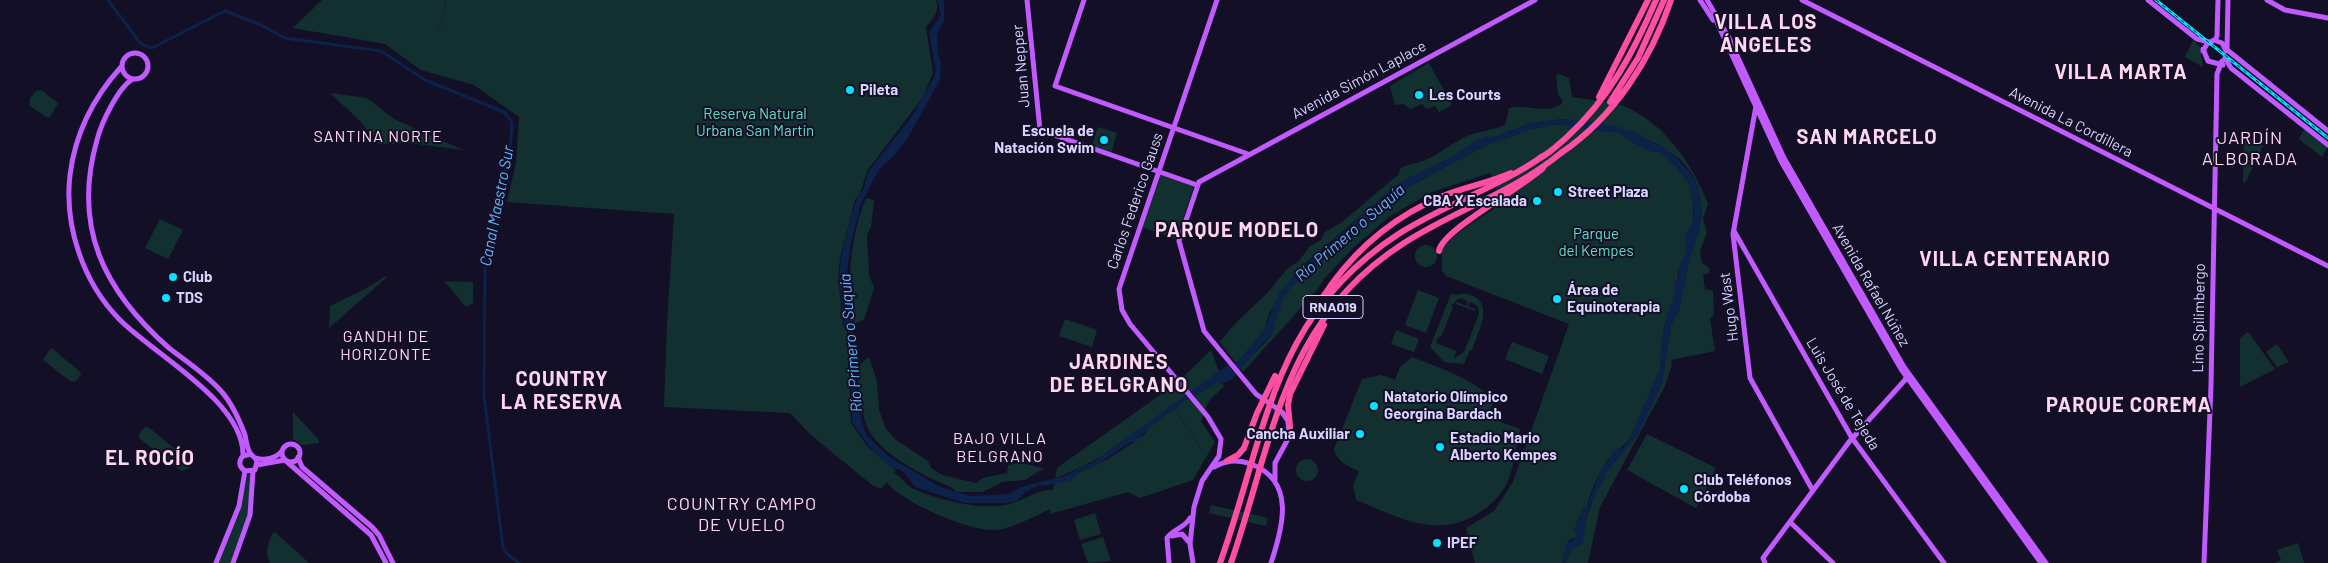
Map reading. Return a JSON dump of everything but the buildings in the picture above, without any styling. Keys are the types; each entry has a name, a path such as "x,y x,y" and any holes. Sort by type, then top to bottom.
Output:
{"highway":[{"path":"1593,108 1648,0"},
{"name":"RNA019","path":"1220,563 1273,390 1310,320 1344,278 1384,244 1425,219 1509,177 1555,147 1593,108 1631,54 1656,0"},
{"name":"RNA019","path":"1231,563 1288,382 1306,346 1338,300 1365,273 1397,248 1433,226 1501,194 1548,164 1561,153 1609,107 1638,58 1664,0"},
{"path":"1609,107 1639,72 1671,0"},
{"path":"1310,320 1315,308 1350,260 1384,230 1421,207 1451,193 1503,176 1543,156"},
{"path":"1440,251 1443,243 1458,230 1533,178 1548,164"},
{"path":"1290,426 1288,405 1290,394 1321,329 1338,300"},
{"path":"1227,461 1238,455 1244,448 1265,396 1292,343 1302,333"}],"main road":[{"name":"Juan Nepper","path":"1027,0 1040,130 1158,172"},
{"path":"1084,0 1055,86 1248,154"},
{"name":"Carlos Federico Gauss","path":"1212,468 1221,452 1222,442 1214,425 1174,379 1126,318 1119,298 1120,284 1217,0"},
{"name":"Avenida Simón Laplace","path":"1197,185 1202,178 1535,0"},
{"name":"Avenida Rafael Núñez","path":"1702,0 1724,38 1799,194 1907,376 2042,563"},
{"name":"Avenida Rafael Núñez","path":"1708,0 1720,20 1788,166 1907,376 2046,563"},
{"path":"1712,0 1720,20"},
{"name":"Avenida La Cordillera","path":"1802,0 2328,266"},
{"path":"2148,0 2196,39 2204,51 2205,57 2221,57 2328,131"},
{"path":"2215,40 2217,38 2218,0"},
{"name":"Lino Spilimbergo","path":"2204,563 2217,74 2228,0"},
{"path":"2267,0 2285,10 2328,18"},
{"path":"2196,39 2208,42 2215,40 2221,42 2221,57 2217,74"},
{"path":"2204,51 2208,42"},
{"path":"132,79 124,74 122,68 123,60 128,54 136,52 144,56 148,64 147,71 140,78 132,79 125,86 106,117 93,154 89,183 89,206 90,223 99,256 117,292 130,310 169,347 201,372 222,392 240,423 257,465"},
{"path":"2221,57 2231,68 2328,145"},
{"path":"122,68 94,102 79,135 74,151 69,198 71,222 77,248 95,288 118,318 201,386 222,406 235,428 243,456 240,464 245,471 239,506 216,563"},
{"name":"Hugo Wast","path":"1758,101 1734,231 1751,381 1812,489"},
{"path":"1158,172 1197,185 1179,241 1204,329 1256,394 1282,412 1290,426 1289,439 1274,463 1275,480 1282,495 1282,514 1278,540 1270,563"},
{"name":"Luis José de Tejeda","path":"1734,231 1852,438 1944,563"},
{"path":"1764,561 1812,489 1852,438 1907,376"},
{"path":"243,456 253,456 262,459 276,456 285,446 293,444 298,448 298,457 302,467 376,531 393,563"},
{"path":"282,451 286,460 372,535 386,563"},
{"path":"233,563 250,515 253,471 257,465 286,460 293,461 298,457"},
{"path":"1193,563 1190,544 1193,513 1202,481 1212,468 1227,461 1238,460 1264,470 1275,480"},
{"path":"245,471 253,471"},
{"path":"1170,563 1167,538 1171,533 1187,523 1193,513"},
{"path":"1790,522 1832,563"},
{"path":"1170,563 1169,544 1172,536 1182,534 1190,544"}],"green space":[{"name":"Reserva Natural Urbana San Martín","path":"322,0 936,0 936,11 926,27 933,73 923,97 867,171 860,194 855,200 840,259 838,278 843,325 847,332 851,423 867,446 896,471 894,473 907,485 945,500 983,506 1006,505 1047,490 1053,490 1054,484 1108,459 1144,435 1148,428 1186,400 1190,400 1216,383 1222,383 1224,386 1208,402 1201,421 1215,442 1193,480 1140,498 1128,492 1050,514 1050,509 1010,527 997,530 971,526 938,515 907,499 887,482 881,489 872,485 810,434 790,413 664,407 674,214 507,202 516,162 519,117 474,85 421,70 385,44 293,28"},
{"path":"2193,40 2200,47 2203,67 2185,57"},
{"name":"Les Courts","path":"1429,63 1452,105 1439,112 1435,106 1427,109 1422,104 1410,109 1404,104 1395,105 1390,86"},
{"path":"1560,74 1569,78 1572,97 1617,104 1633,110 1648,119 1661,131 1684,158 1694,173 1708,204 1703,219 1707,232 1700,251 1702,263 1709,268 1709,273 1703,275 1705,289 1713,291 1714,314 1710,319 1715,351 1671,360 1672,365 1665,386 1600,507 1588,563 1566,563 1571,550 1582,544 1587,515 1597,490 1605,479 1602,477 1637,435 1662,383 1671,325 1679,310 1689,260 1699,231 1702,213 1699,190 1692,174 1681,160 1658,144 1641,138 1634,132 1563,119 1531,123 1492,138 1478,140 1448,159 1399,183 1310,259 1294,275 1269,314 1265,329 1238,362 1235,362 1220,342 1234,325 1268,292 1287,269 1299,261 1309,247 1321,240 1325,232 1342,222 1399,174 1400,169 1430,158 1467,136 1505,125 1509,108 1545,109 1558,106 1563,102 1558,94 1556,75"},
{"path":"37,90 43,91 58,103 50,117 46,117 30,106 30,98"},
{"path":"330,93 367,98 394,119 463,150 409,143 379,144 358,119"},
{"name":"Parque del Kempes","path":"1556,124 1620,133 1636,144 1651,151 1660,152 1677,167 1690,186 1693,203 1693,221 1685,238 1685,255 1679,268 1674,302 1670,305 1662,336 1660,370 1629,440 1611,456 1596,480 1587,506 1584,506 1574,530 1577,537 1569,540 1564,561 1562,563 1475,563 1466,528 1494,511 1513,482 1569,324 1446,276 1442,270 1442,248 1457,234 1502,203 1490,173 1432,192 1390,216 1354,247 1243,372 1240,368 1271,336 1283,298 1290,288 1313,269 1338,241 1390,197 1488,144 1516,135 1522,131"},
{"name":"Escuela de Natación Swim","path":"1098,127 1117,133 1111,154 1091,148"},
{"path":"2304,129 2327,148 2322,157 2299,139"},
{"path":"2244,139 2255,139 2263,146 2245,183 2243,182"},
{"path":"1160,175 1194,186 1176,239 1142,227"},
{"path":"866,198 874,200 871,227 867,235 869,275 874,288 864,320 855,323 850,281 852,252 861,210"},
{"path":"160,219 183,230 168,259 145,248"},
{"path":"1426,245 1434,248 1437,256 1434,264 1426,267 1418,264 1415,256 1418,248"},
{"path":"387,277 329,328 330,306"},
{"path":"444,281 473,282 473,303 466,307"},
{"path":"1418,290 1439,298 1426,333 1405,325"},
{"path":"1451,294 1467,294 1478,299 1482,305 1483,320 1472,350 1470,350 1464,364 1444,362 1430,347","holes":["1459,298 1468,301 1466,306 1457,302 1456,304 1475,311 1476,309 1468,307 1470,302 1478,307 1479,314 1464,352 1454,359 1456,351 1436,343 1438,337 1441,337 1453,307 1451,306"]},
{"path":"1065,319 1097,330 1092,347 1059,336"},
{"path":"1396,330 1419,339 1414,352 1391,344"},
{"path":"2248,332 2275,369 2240,387 2240,338"},
{"path":"1512,342 1549,356 1542,374 1505,359"},
{"path":"2277,344 2289,362 2277,367 2266,352"},
{"path":"50,349 53,349 80,372 81,375 75,382 70,381 43,360"},
{"path":"1211,350 1219,372 1099,458 1055,479 1057,468 1177,383"},
{"path":"869,357 877,381 879,410 886,429 896,440 928,461 931,468 942,475 976,483 983,478 1007,473 1008,466 1012,464 1022,463 1044,468 1025,480 1002,482 983,492 957,492 951,487 900,461 878,442 870,432 865,421 857,367"},
{"path":"1412,357 1456,375 1486,392 1495,400 1491,408 1498,421 1520,429 1511,472 1502,492 1483,510 1467,519 1451,524 1435,525 1403,519 1356,500 1353,485 1359,471 1340,460 1334,449 1362,379 1381,375 1395,380 1400,367"},
{"path":"293,412 319,440 319,443 302,445 293,439"},
{"path":"145,427 148,427 189,460 190,468 181,471 139,438 139,434"},
{"name":"Club Teléfonos Córdoba","path":"1647,434 1716,468 1696,508 1627,470"},
{"path":"1307,459 1315,462 1318,470 1315,478 1307,481 1299,478 1296,470 1299,462"},
{"path":"248,475 251,476 248,514 232,563 218,563 240,506"},
{"path":"1211,505 1268,518 1266,526 1209,513"},
{"path":"1095,513 1101,534 1080,540 1074,520"},
{"path":"274,532 309,563 270,563 267,555 268,547"},
{"path":"1103,537 1111,561 1088,563 1081,544"},
{"path":"2298,543 2304,563 2275,563 2281,560 2277,550"}],"water":[{"name":"Río Primero o Suquía","path":"937,0 944,0 944,21 937,34 941,64 940,80 908,137 896,154 879,169 861,204 851,243 847,272 856,350 856,394 867,436 888,456 940,487 971,496 1009,494 1024,486 1065,476 1082,466 1092,463 1209,378 1228,365 1238,362 1265,329 1279,293 1294,275 1399,183 1448,159 1486,136 1492,138 1531,123 1563,119 1608,124 1634,132 1671,152 1691,174 1699,190 1702,213 1699,231 1689,260 1679,310 1671,325 1662,383 1637,435 1603,477 1605,479 1597,490 1597,496 1587,512 1582,544 1571,550 1566,563 1562,563 1566,544 1577,537 1574,530 1584,506 1587,506 1601,470 1609,461 1609,456 1612,456 1613,450 1623,448 1629,440 1660,370 1662,336 1670,305 1674,302 1675,281 1679,279 1679,268 1685,255 1685,238 1693,221 1694,209 1690,186 1677,167 1660,152 1651,151 1636,144 1620,133 1570,128 1568,125 1556,124 1522,131 1516,135 1488,144 1390,197 1338,241 1313,269 1290,288 1283,298 1271,336 1259,347 1232,380 1220,384 1216,383 1190,400 1186,400 1148,428 1137,441 1131,442 1091,468 1079,471 1072,480 1044,486 1039,485 1025,492 1017,501 1006,503 965,503 915,487 903,471 890,467 868,445 852,422 849,333 844,325 839,278 849,224 856,201 864,188 868,172 912,116 936,71 929,32 941,15"}],"waterway":[{"name":"Canal Maestro Sur","path":"108,0 141,44 152,48 225,11 259,24 285,38 381,51 425,80 504,112 511,120 509,156 488,243 485,268 484,395 503,547 508,555 519,563"},
{"path":"438,30 446,9 445,0"},
{"path":"1175,409 1210,463"}],"railway":[{"path":"2156,0 2328,138"}],"place":[{"name":"Pileta","path":"850,90"},
{"name":"Les Courts","path":"1419,95"},
{"name":"Escuela de Natación Swim","path":"1104,140"},
{"name":"Street Plaza","path":"1558,192"},
{"name":"CBA X Escalada","path":"1537,201"},
{"name":"Club","path":"173,277"},
{"name":"TDS","path":"166,298"},
{"name":"Área de Equinoterapia","path":"1557,299"},
{"name":"Natatorio Olímpico Georgina Bardach","path":"1374,406"},
{"name":"Cancha Auxiliar","path":"1360,434"},
{"name":"Estadio Mario Alberto Kempes","path":"1440,447"},
{"name":"Club Teléfonos Córdoba","path":"1684,489"},
{"name":"IPEF","path":"1437,543"}],"district":[{"name":"VILLA LOS ÁNGELES","path":"1766,34"},
{"name":"VILLA MARTA","path":"2121,72"},
{"name":"SANTINA NORTE","path":"378,137"},
{"name":"SAN MARCELO","path":"1867,137"},
{"name":"JARDÍN ALBORADA","path":"2250,148"},
{"name":"PARQUE MODELO","path":"1237,230"},
{"name":"VILLA CENTENARIO","path":"2015,259"},
{"name":"GANDHI DE HORIZONTE","path":"386,346"},
{"name":"JARDINES DE BELGRANO","path":"1119,374"},
{"name":"COUNTRY LA RESERVA","path":"562,390"},
{"name":"PARQUE COREMA","path":"2129,405"},
{"name":"BAJO VILLA BELGRANO","path":"1000,448"},
{"name":"EL ROCÍO","path":"150,458"},
{"name":"COUNTRY CAMPO DE VUELO","path":"742,514"}]}
